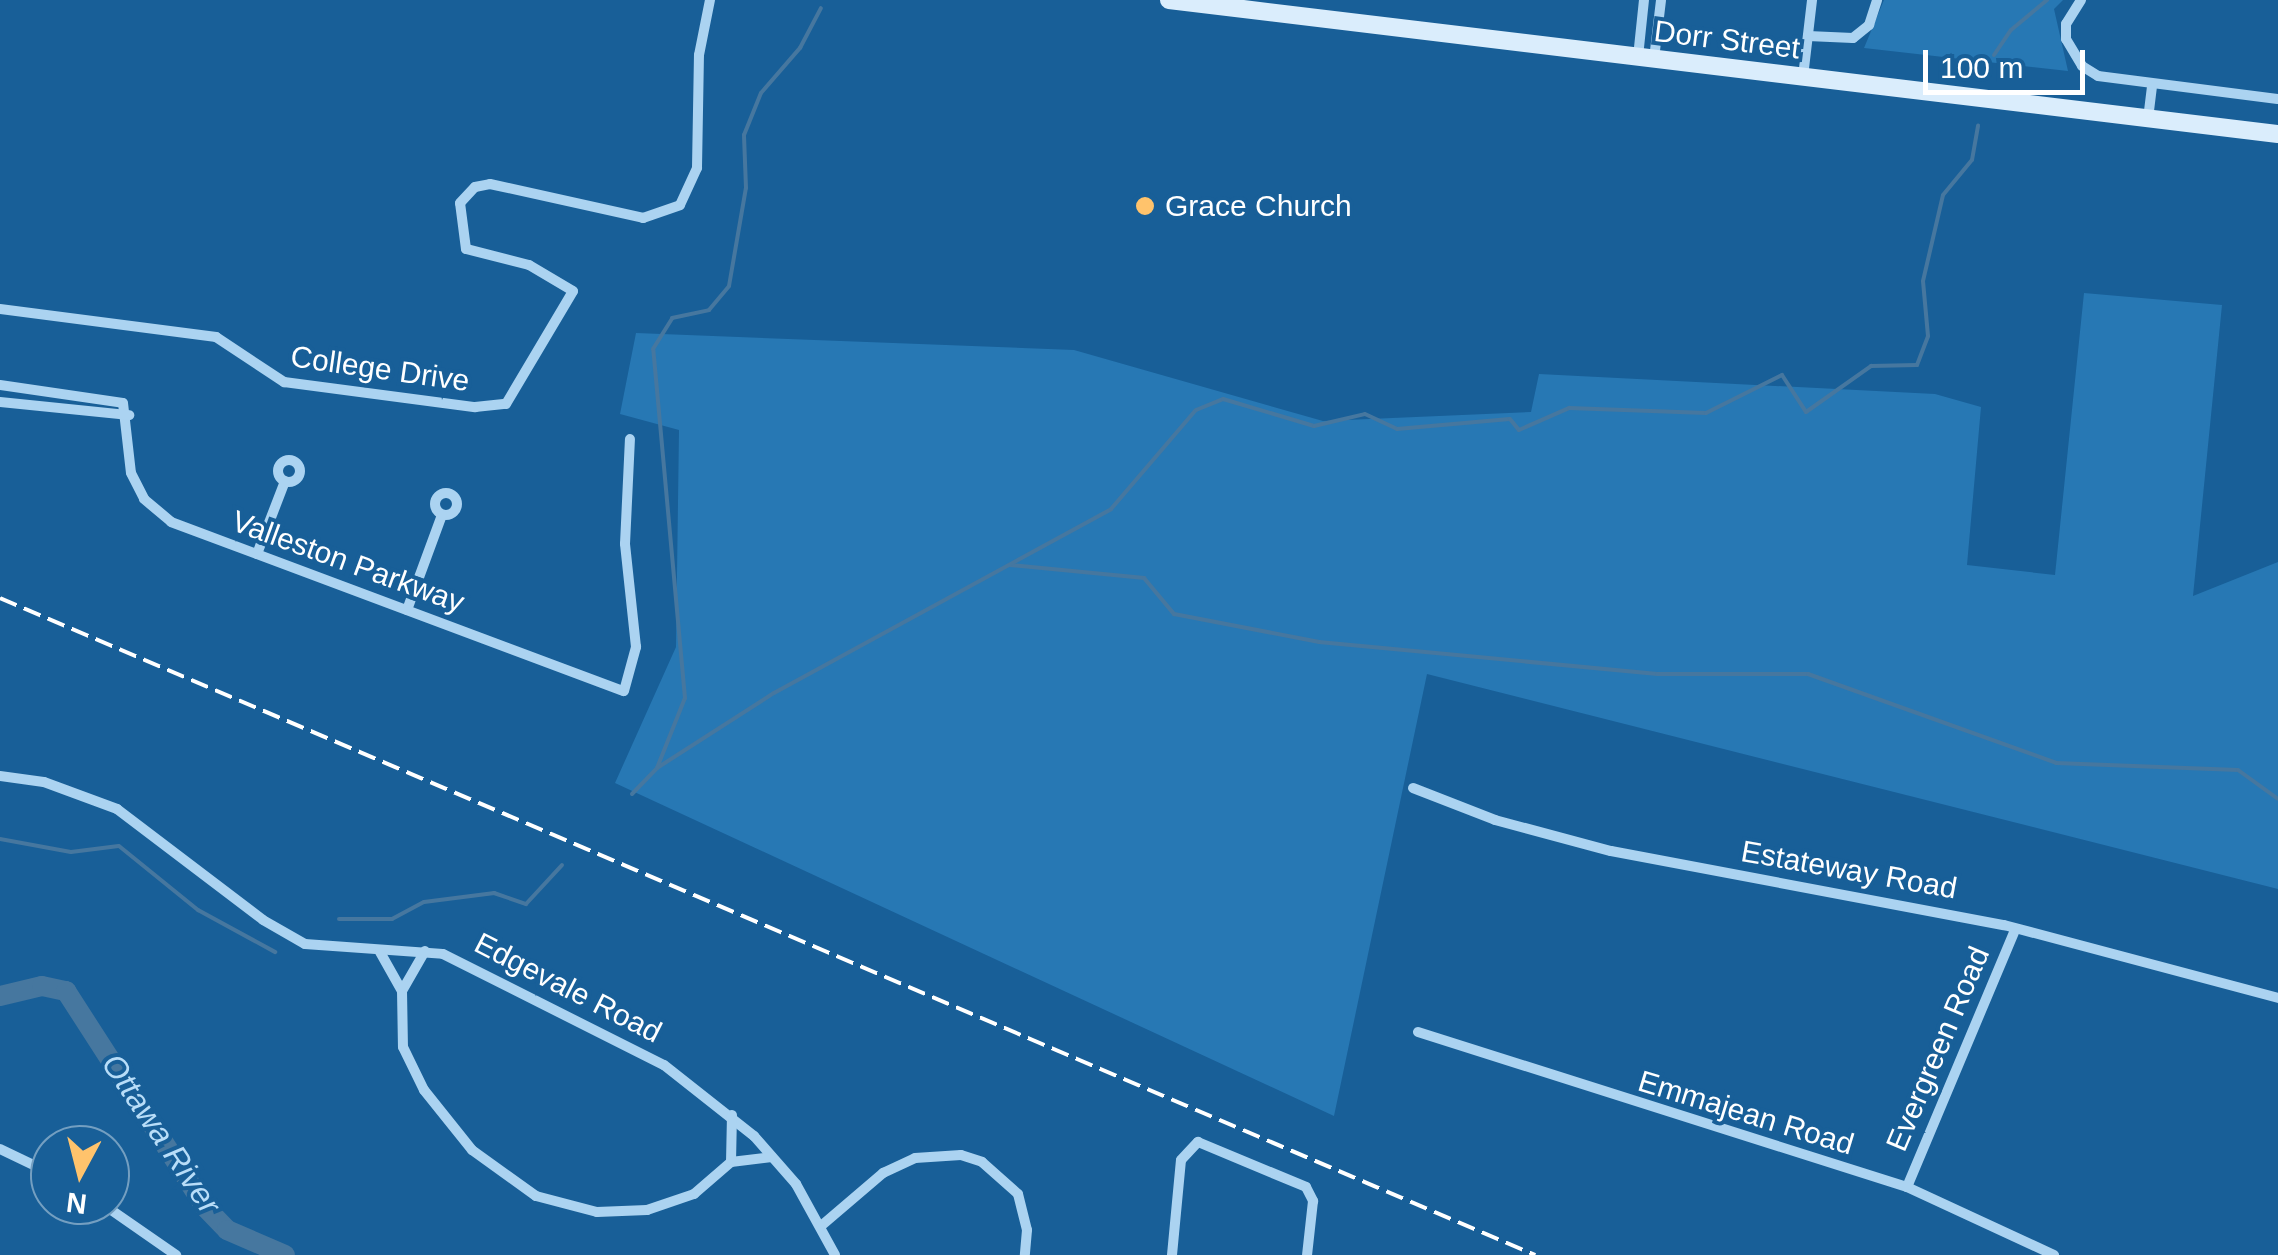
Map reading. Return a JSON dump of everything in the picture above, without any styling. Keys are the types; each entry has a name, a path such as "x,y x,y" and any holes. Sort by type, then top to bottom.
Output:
{"main road":[{"name":"Dorr Street","path":"1168,0 2278,134"}],"street":[{"path":"697,0 702,17"},
{"name":"College Drive","path":"0,309 216,337 284,382 476,408 506,404 572,290 530,264 466,248 460,203 475,187 490,184 568,196 643,218 671,212 692,188 697,168 702,17 710,0"},
{"path":"1644,0 1646,58"},
{"path":"1646,58 1660,0"},
{"path":"1803,77 1812,0"},
{"path":"1808,36 1853,38 1868,25 1878,0"},
{"path":"2081,0 2066,24 2066,39 2082,66 2098,76 2278,99"},
{"path":"2148,120 2152,84"},
{"path":"0,385 117,398 129,415"},
{"path":"33,405 34,389"},
{"path":"0,402 129,415"},
{"name":"Valleston Parkway","path":"129,415 128,462 144,498 171,522 624,692 636,646 625,544 630,439"},
{"path":"257,554 285,481"},
{"path":"407,610 442,515"},
{"name":"Edgevale Road","path":"0,776 44,782 117,810 264,920 304,944 380,952 425,951 489,972 664,1065 732,1114 772,1157 822,1226 834,1255"},
{"name":"Estateway Road","path":"1413,788 1495,820 1631,856 1878,898 2278,998"},
{"name":"Evergreen Road","path":"1908,1187 2014,930"},
{"path":"402,991 425,951"},
{"path":"380,952 402,991 404,1047 424,1090 472,1150 523,1190 567,1208 647,1210 694,1194 731,1162 772,1157"},
{"name":"Emmajean Road","path":"1418,1032 1908,1187 2054,1255"},
{"path":"731,1162 732,1114"},
{"path":"1172,1255 1182,1154 1191,1144 1212,1143 1311,1195 1307,1255"},
{"path":"0,1149 30,1163"},
{"path":"822,1226 883,1173 915,1158 961,1155 982,1162 1018,1194 1027,1230 1025,1255"},
{"path":"130,1223 176,1255"}],"shaded area":[{"path":"1884,0 2063,0 2054,9 2068,71 1864,48"},
{"path":"2084,293 2222,305 2193,596 2278,562 2278,889 1427,674 1334,1116 615,783 676,647 679,430 620,414 636,333 1074,350 1323,421 1531,412 1539,374 1935,394 1981,407 1967,565 2055,575"}],"waterway":[{"path":"1994,55 2011,30 2047,0"},
{"path":"632,794 657,768 685,698 653,349 672,318 709,310 729,286 746,188 744,135 761,93 800,48 821,8"},
{"path":"657,768 774,693 1111,509 1196,410 1223,399 1314,426 1365,414 1397,429 1510,419 1519,430 1569,408 1706,413 1782,375 1806,412 1871,366 1917,365 1928,336 1923,281 1943,195 1972,160 1978,126"},
{"path":"1010,565 1144,578 1174,614 1319,642 1657,674 1808,674 2056,763 2238,770 2278,799"},
{"path":"0,839 71,852 119,846 198,910 275,952"},
{"path":"339,919 392,919 424,902 494,893 526,904 562,865"},
{"name":"Ottawa River","path":"0,996 42,986 66,991 205,1207 227,1230 285,1255"}],"railway":[{"path":"0,598 1535,1255"}],"place":[{"name":"Grace Church","path":"1145,206"}]}
